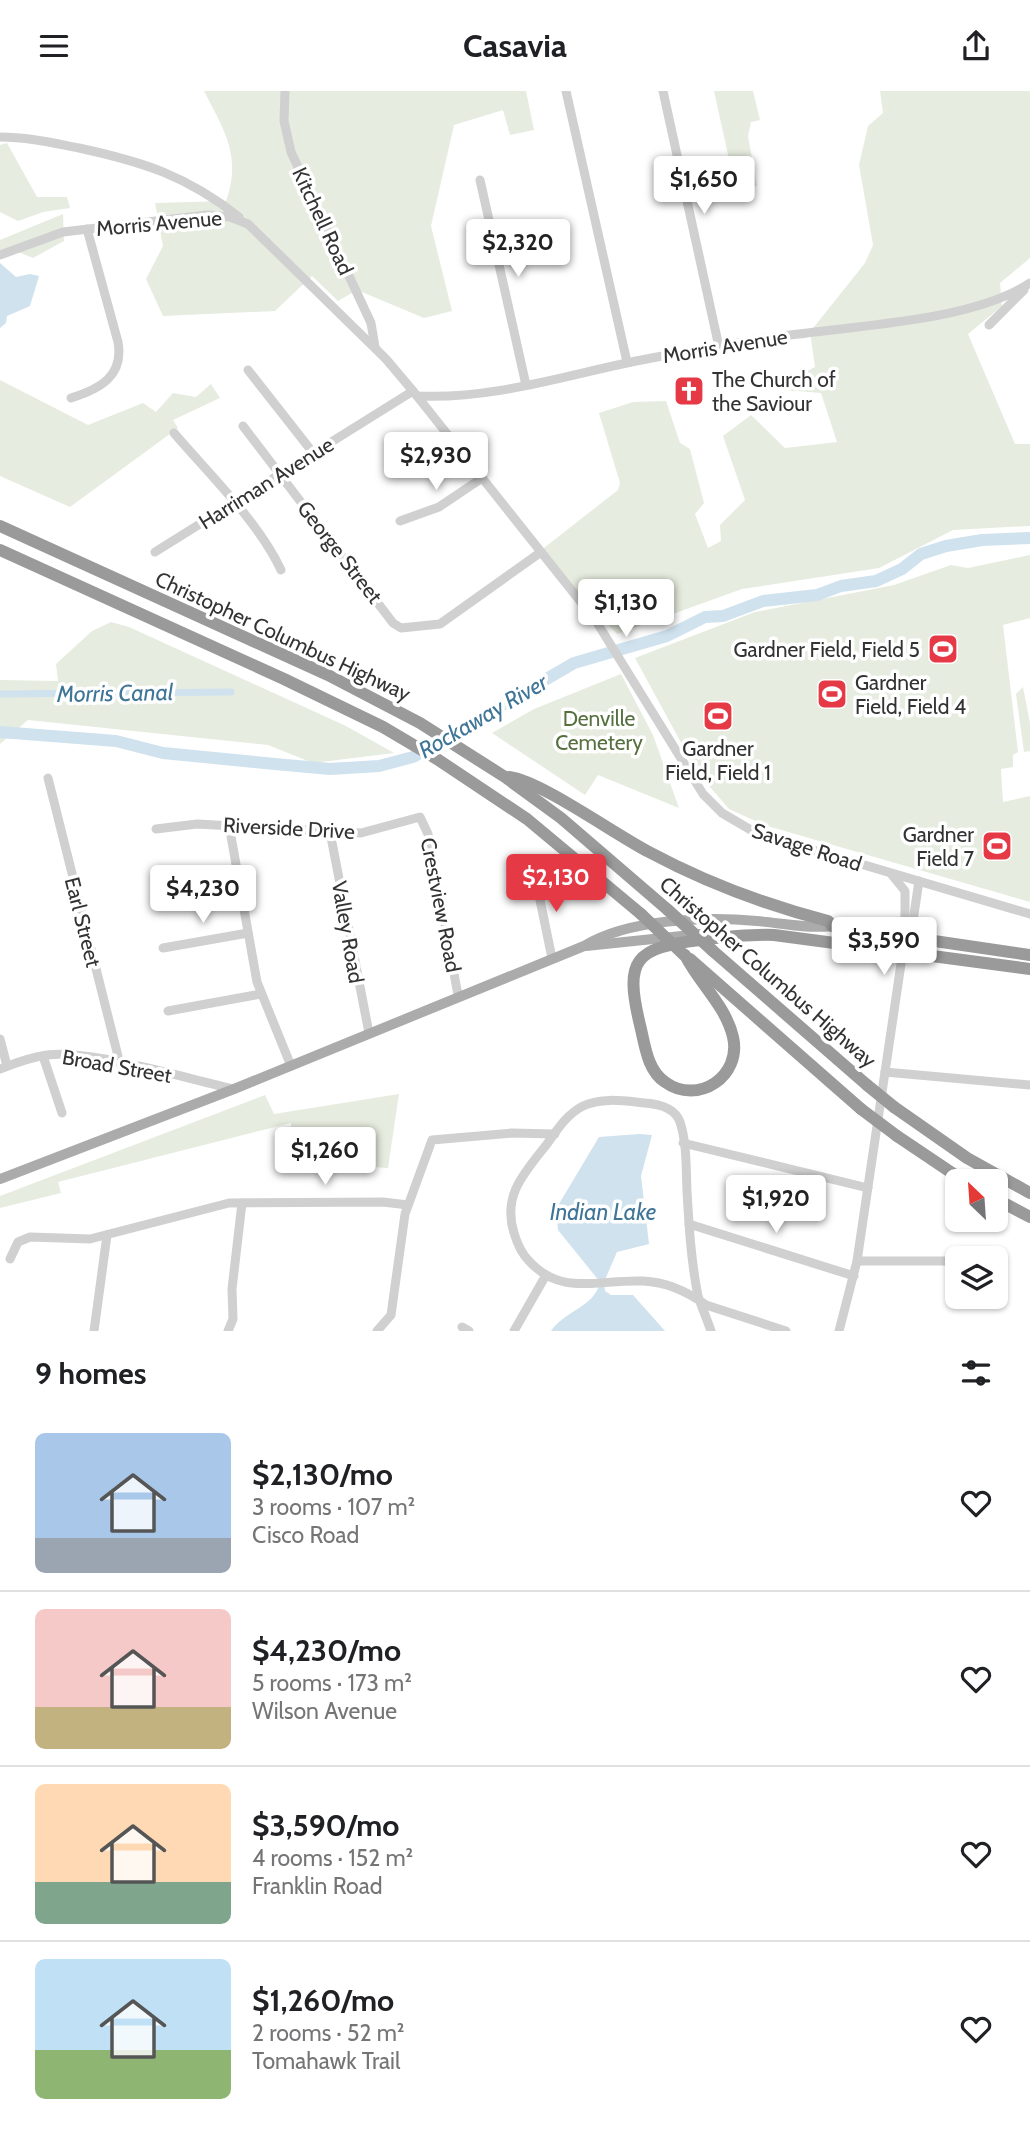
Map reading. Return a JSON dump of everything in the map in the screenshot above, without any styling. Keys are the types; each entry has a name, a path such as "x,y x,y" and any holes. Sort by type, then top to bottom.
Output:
{"highway":[{"name":"Christopher Columbus Highway","path":"0,526 328,675 420,723 470,754 592,842 713,951 894,1107 967,1158 1030,1193"},
{"name":"Christopher Columbus Highway","path":"0,550 284,679 383,727 438,759 527,820 641,915 861,1109 946,1169"},
{"path":"505,777 525,779 601,826 709,881 769,904 828,921 832,926 904,944 1030,969"},
{"path":"685,955 696,977 728,1022 735,1050 732,1064 723,1077 706,1088 694,1091 669,1085 651,1066 634,998 633,981 637,965 650,950 663,945 752,934 1030,955"},
{"path":"1008,1205 1030,1217"}],"main road":[{"path":"0,1179 234,1090 458,995 584,946 600,936 624,929 701,920 832,926"},
{"path":"584,946 715,932 752,934"}],"street":[{"name":"Kitchell Road","path":"285,91 284,121 288,144 371,323 376,349"},
{"path":"566,91 627,362"},
{"path":"663,91 719,347"},
{"path":"0,137 43,141 152,166 208,193 248,225"},
{"path":"481,180 526,385"},
{"name":"Morris Avenue","path":"0,255 50,235 207,215 230,217 248,225 389,363"},
{"path":"71,398 102,385 112,376 120,358 87,229"},
{"name":"Morris Avenue","path":"415,393 475,395 627,362 928,317 1004,297 1030,283"},
{"path":"989,325 1030,283"},
{"name":"Savage Road","path":"389,363 596,621 689,773 722,813 755,833 1030,914"},
{"path":"248,370 314,454"},
{"name":"Harriman Avenue","path":"155,552 415,393"},
{"name":"George Street","path":"243,426 393,623 401,628 440,624 541,552"},
{"path":"173,433 234,503 275,558 281,571"},
{"path":"400,521 439,507 482,478"},
{"name":"Earl Street","path":"48,778 120,1064"},
{"name":"Riverside Drive","path":"156,829 174,825 229,825 360,833 420,817"},
{"name":"Crestview Road","path":"420,817 428,834 458,995"},
{"path":"229,825 261,994 291,1066"},
{"name":"Valley Road","path":"330,832 362,1009 369,1033"},
{"path":"839,1331 857,1261 904,944 905,891 891,873"},
{"path":"534,876 552,958"},
{"path":"905,891 919,881"},
{"path":"904,944 913,921 919,881"},
{"path":"163,948 248,933"},
{"path":"168,1011 261,994"},
{"path":"0,1039 4,1068"},
{"name":"Broad Street","path":"4,1068 43,1056 62,1054 234,1090"},
{"path":"43,1056 62,1113"},
{"path":"885,1072 1030,1086"},
{"path":"711,1331 699,1300 691,1261 684,1143 680,1121 666,1108 611,1100 582,1107 569,1116 516,1183 511,1202 511,1221 519,1246 530,1262 554,1282 660,1284 699,1300 786,1331"},
{"path":"377,1331 390,1315 408,1205 427,1151 435,1138 555,1133"},
{"path":"684,1143 868,1188"},
{"path":"10,1259 18,1242 30,1237 73,1240 107,1235 205,1209 242,1203 383,1202 408,1205"},
{"path":"228,1331 233,1319 232,1289 242,1203"},
{"path":"689,1224 854,1276"},
{"path":"94,1331 107,1235"},
{"path":"857,1261 945,1261"},
{"path":"514,1331 546,1275"}],"green space":[{"path":"204,91 526,91 534,130 510,135 503,110 454,125 431,226 452,311 424,318 357,290 338,301 312,276 275,311 163,316 146,279 163,246 155,203 226,201 230,185 232,170 229,144"},
{"path":"714,91 753,91 760,120 751,122 748,136 757,186 736,191"},
{"path":"880,91 1030,91 1030,258 1000,283 1002,306 968,334 1015,444 1030,444 1030,526 953,530 879,568 742,589 617,634 540,551 618,490 620,483 599,413 633,402 666,401 680,443 690,449 704,503 695,514 708,548 721,541 720,525 745,500 723,436 751,415 785,448 837,442 821,393 773,389 815,367 810,332 865,263 873,245 859,165 868,126 883,113"},
{"path":"7,143 37,197 67,197 70,208 43,212 18,221 0,212 0,145"},
{"path":"63,214 64,241 33,258 11,249 0,258 0,240"},
{"path":"0,380 88,425 143,403 156,412 173,393 196,397 211,384 220,398 173,420 178,428 70,507 0,476"},
{"path":"1030,555 1030,618 1003,625 1018,752 1013,755 1013,767 1001,769 1003,802 1030,796 1030,902 764,825 729,809 697,772 635,658 755,612 894,585 951,565 968,568"},
{"path":"111,622 129,627 346,726 394,753 313,763 268,745 28,720 0,744 0,680 58,681 56,664 92,631"},
{"name":"Denville Cemetery","path":"621,674 653,735 679,808 598,775 585,795 492,733 534,709"},
{"path":"1023,687 1030,723 1030,751 1024,752 1016,694"},
{"path":"399,1094 388,1168 343,1165 344,1148 324,1147 323,1164 291,1162 291,1123 58,1182 61,1193 0,1208 0,1196 265,1095 274,1114"}],"water":[{"path":"0,263 16,277 30,274 39,276 30,306 7,316 6,323 0,328"},
{"name":"Indian Lake","path":"652,1135 641,1176 649,1244 617,1252 604,1282 605,1291 611,1295 633,1295 665,1331 551,1331 563,1318 592,1297 600,1282 558,1230 556,1209 599,1137"}],"waterway":[{"name":"Rockaway River","path":"0,732 116,741 163,753 330,769 379,766 413,757 574,663 667,636 705,617 723,616 763,601 817,595 841,586 876,581 902,569 921,554 946,546 982,540 1030,538"},
{"name":"Morris Canal","path":"0,694 231,692"}],"place":[{"name":"The Church of the Saviour","path":"689,391"},
{"name":"Gardner Field, Field 5","path":"943,649"},
{"name":"Gardner Field, Field 4","path":"832,694"},
{"name":"Gardner Field, Field 1","path":"718,716"},
{"name":"Gardner Field 7","path":"997,846"}]}
